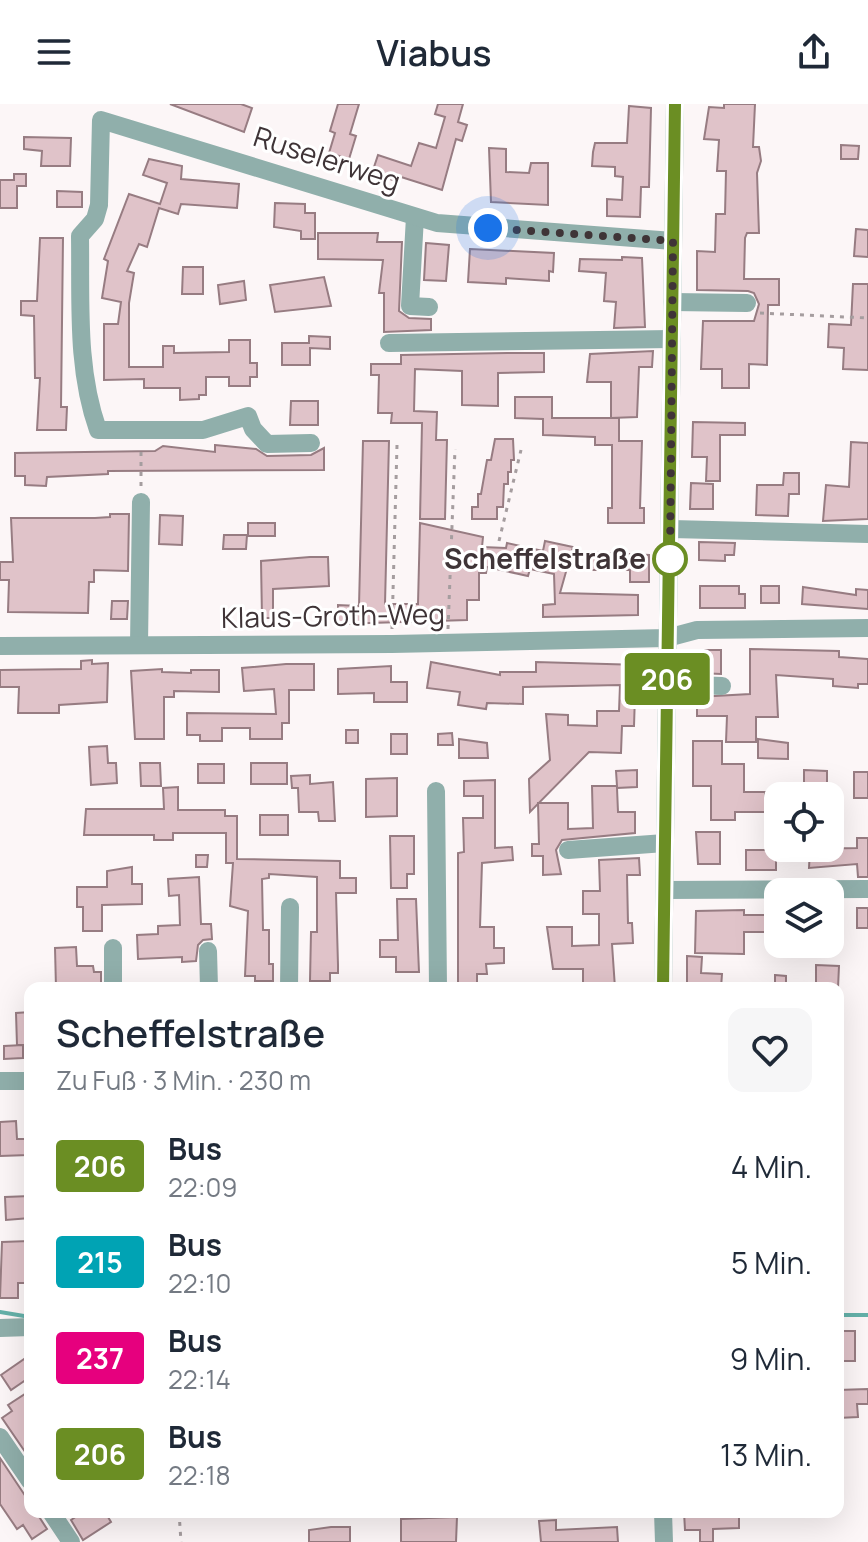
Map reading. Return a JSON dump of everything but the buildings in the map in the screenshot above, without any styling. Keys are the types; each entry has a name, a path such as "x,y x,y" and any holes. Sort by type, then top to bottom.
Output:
{"street":[{"path":"663,982 675,104"},
{"name":"Ruselerweg","path":"311,443 267,444 253,429 248,416 203,430 98,430 88,401 82,349 80,236 95,219 99,205 101,120 415,217 462,227 673,241"},
{"path":"415,217 410,306 429,307"},
{"path":"672,302 747,308"},
{"path":"389,343 672,339"},
{"path":"139,645 141,502"},
{"path":"671,529 868,534"},
{"path":"667,638 697,630 868,628"},
{"name":"Klaus-Groth-Weg","path":"0,646 392,644 667,638"},
{"path":"667,684 722,686"},
{"path":"436,791 438,982"},
{"path":"568,850 665,843"},
{"path":"665,890 868,889"},
{"path":"289,982 290,907"},
{"path":"113,948 113,982"},
{"path":"208,951 209,982"},
{"path":"0,1081 24,1081"},
{"path":"0,1328 24,1327"},
{"path":"0,1437 24,1472"},
{"path":"55,1518 71,1542"},
{"path":"663,1518 664,1542"}],"path":[{"path":"747,308 868,318"},
{"path":"141,432 141,502"},
{"path":"392,644 397,445"},
{"path":"448,643 453,580 455,449"},
{"path":"499,541 521,450"},
{"path":"179,1518 181,1542"}],"waterway":[{"path":"0,1312 24,1316"},
{"path":"844,1315 868,1315"}],"bus line":[{"name":"206","path":"663,982 675,104"}],"place":[{"name":"Scheffelstraße","path":"670,559"}],"route":[{"path":"488,228 673,241 670,559"}]}
